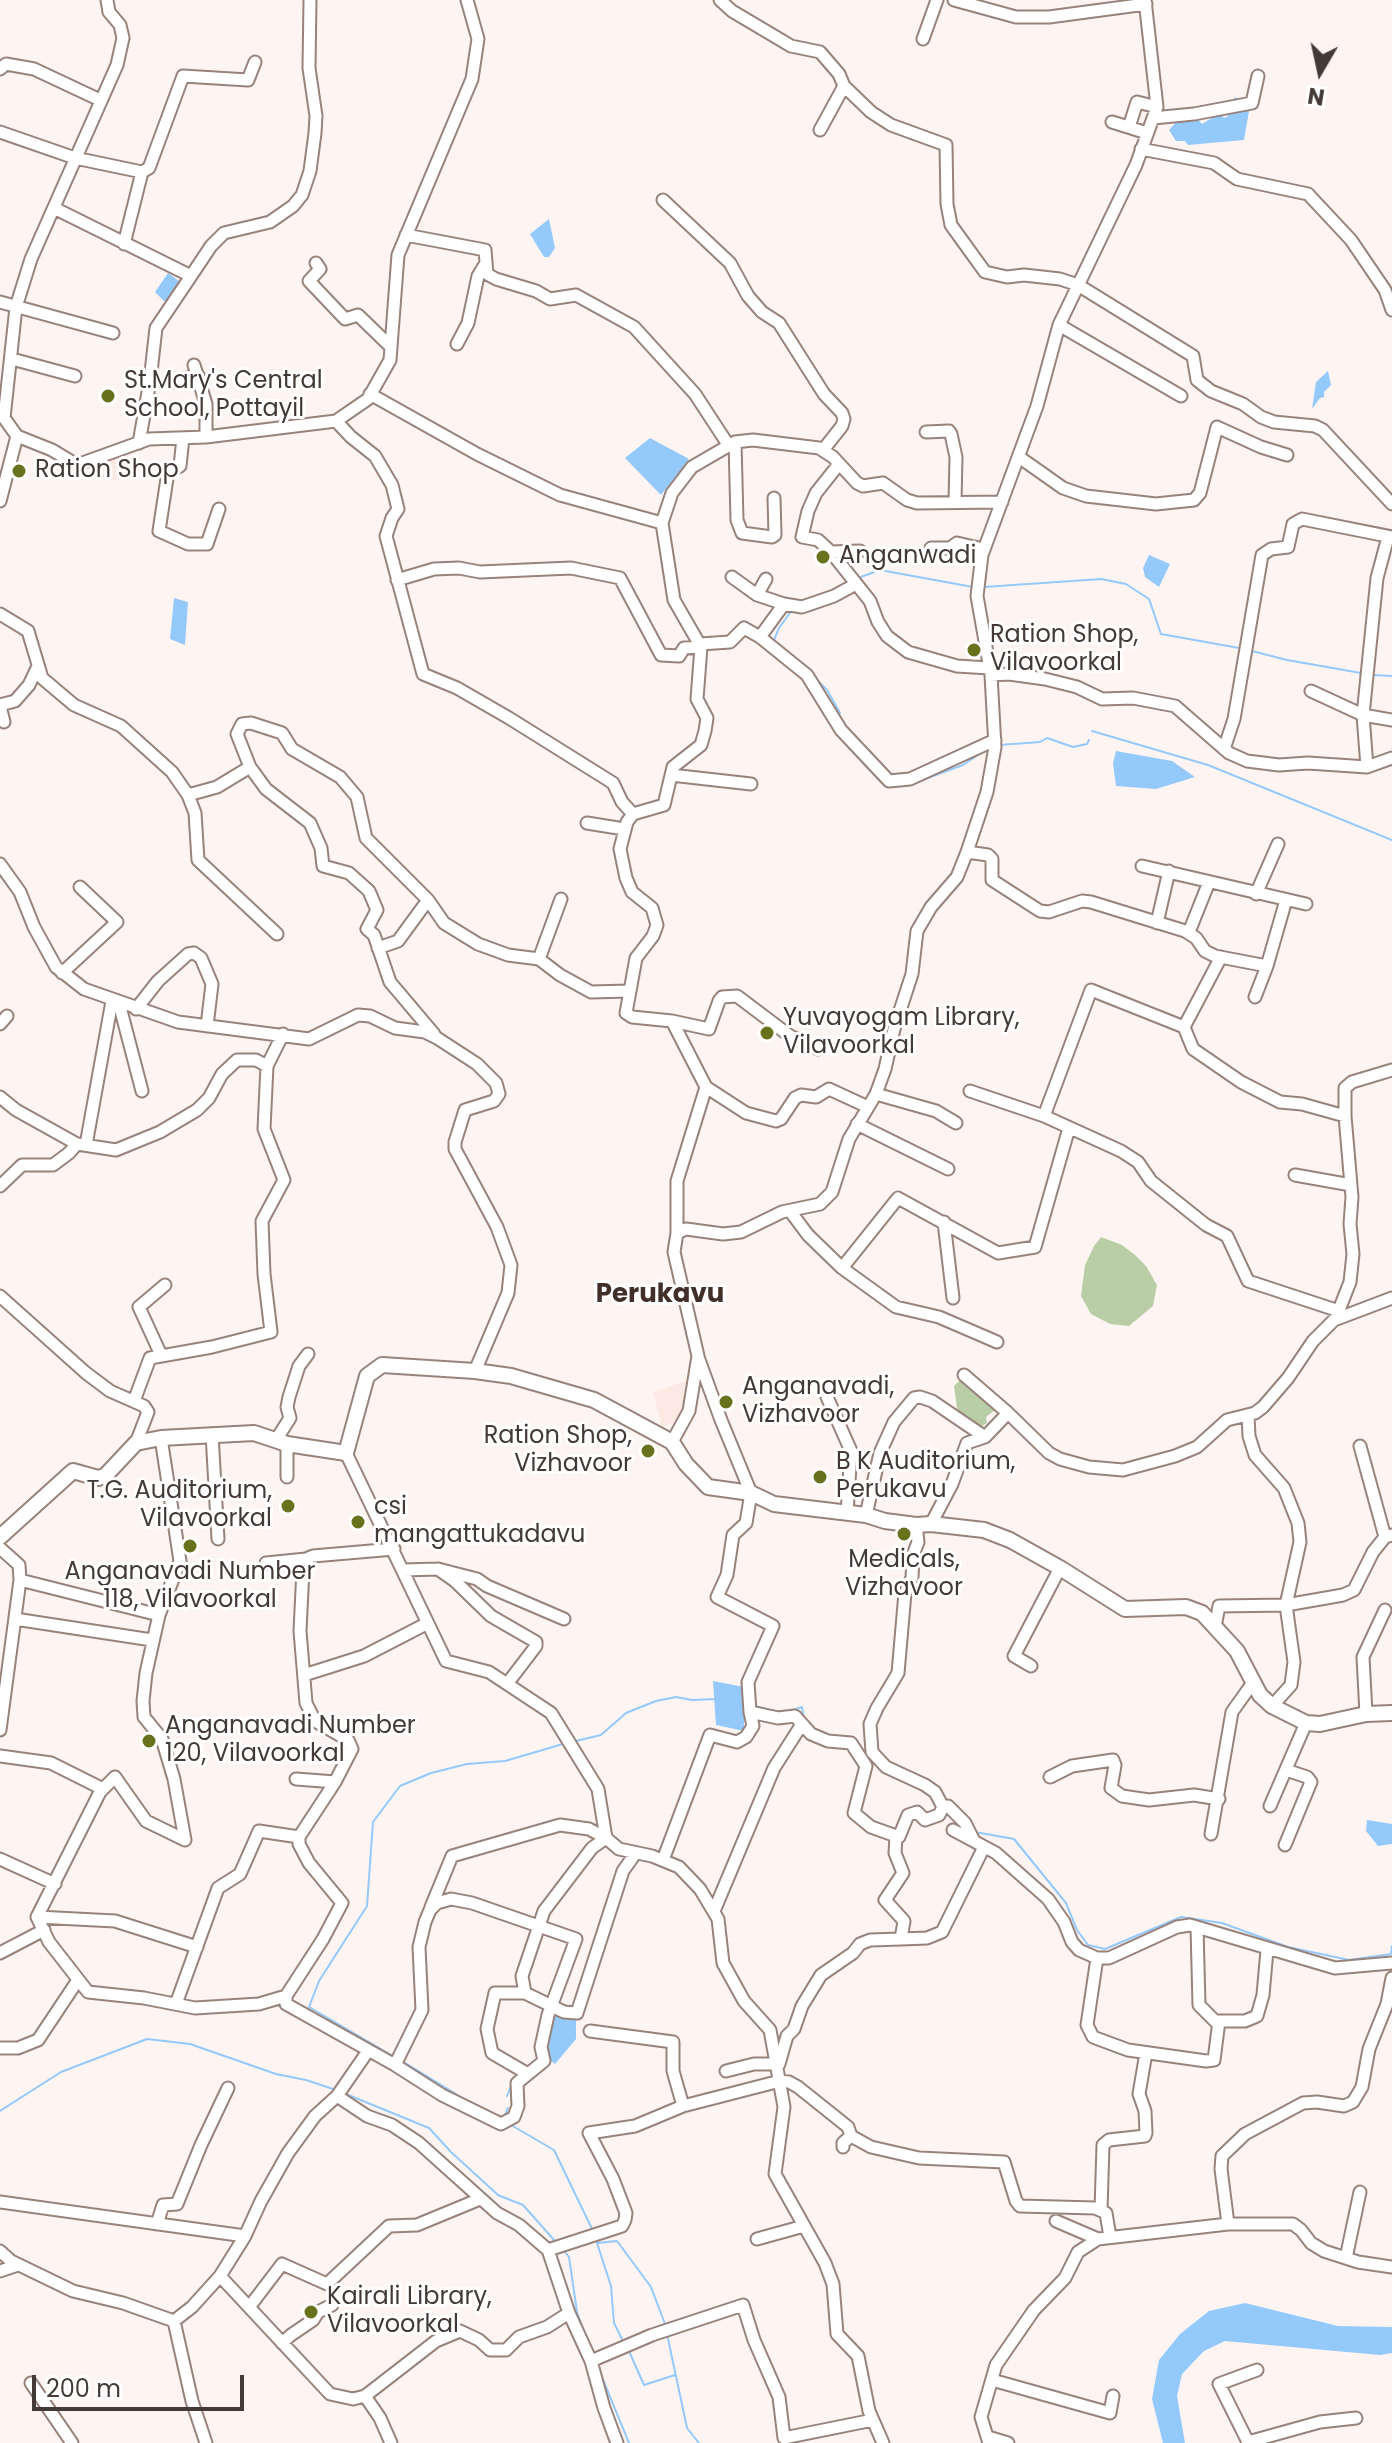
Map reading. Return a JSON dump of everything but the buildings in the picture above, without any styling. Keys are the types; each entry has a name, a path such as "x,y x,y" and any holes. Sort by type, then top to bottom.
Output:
{"main road":[{"path":"0,1537 73,1471 98,1478 105,1476 136,1443 161,1438 254,1433 282,1442 346,1453 367,1376 382,1365 475,1371 511,1376 594,1400 672,1442 686,1464 708,1487 751,1493 774,1504 866,1515 885,1521 984,1530 1010,1540 1060,1568 1125,1609 1186,1607 1202,1613 1237,1651 1252,1684 1272,1706 1306,1723 1320,1724 1366,1714 1392,1713"}],"street":[{"path":"107,0 109,12 120,25 123,38 117,65 31,259 16,307 12,359 2,418 17,436 52,450 77,465 149,439 206,437 336,421 368,399 390,360 398,255 472,79 478,39 467,0"},
{"path":"139,443 156,328 211,246 224,233 270,222 302,195 310,171 316,125 309,68 310,0"},
{"path":"720,0 732,11 791,46 820,52 839,74 844,86 871,112 891,125 946,145 947,204 951,225 985,272 1007,277 1024,275 1060,279 1078,285 1193,356 1197,380 1211,391 1243,404 1274,422 1315,426 1323,430 1392,504"},
{"path":"923,39 937,0"},
{"path":"677,1233 686,1229 732,1234 790,1211 820,1204 832,1192 843,1153 876,1094 912,974 917,931 931,907 952,884 967,852 990,778 995,740 990,671 977,596 983,549 1019,457 1044,383 1059,325 1155,113 1146,2 1049,17 1016,17 954,0"},
{"path":"0,132 75,158 142,172 149,168 183,76 248,80 255,62"},
{"path":"0,69 6,64 34,69 100,100"},
{"path":"1129,127 1137,102 1155,113 1194,114 1252,103 1258,76"},
{"path":"820,130 844,86"},
{"path":"1112,122 1147,133"},
{"path":"1141,149 1214,163 1237,179 1308,194 1388,286 1392,310"},
{"path":"124,244 142,172"},
{"path":"663,200 730,263 748,296 762,312 779,323 824,394 842,413 842,426 823,450"},
{"path":"54,208 191,276"},
{"path":"406,235 485,250 487,274 496,279 536,291 550,299 576,295 634,327 695,394 732,444 737,520 742,533 775,535 774,498"},
{"path":"316,263 320,269 309,281 345,319 358,315 391,347"},
{"path":"457,344 468,323 478,276 484,266"},
{"path":"0,302 113,333"},
{"path":"1059,325 1181,396"},
{"path":"12,359 75,376"},
{"path":"172,382 196,370 206,404 206,437"},
{"path":"370,394 477,454 560,495 662,523"},
{"path":"336,421 375,456 392,485 398,509 386,536 423,674 457,688 600,774 613,783 622,802 633,814"},
{"path":"1019,457 1063,488 1086,496 1156,504 1194,500 1200,493 1217,427 1287,455"},
{"path":"926,432 949,431 951,434 956,457 955,502"},
{"path":"0,501 17,436"},
{"path":"183,438 180,466 168,472 159,531 188,544 207,544 219,509"},
{"path":"818,1049 790,1036 743,997 722,997 709,1029 626,1013 636,958 653,936 657,925 652,908 632,892 626,878 620,849 624,829 633,814 664,805 677,762 701,745 707,718 697,699 700,646 674,600 662,523 672,493 692,467 732,444 753,440 823,450 857,483 863,486 883,483 907,500 917,503 1002,502"},
{"path":"839,464 816,493 802,537 818,540 831,552 870,601 887,636 908,652 957,666 1045,679 1077,687 1102,699 1133,698 1175,706 1236,758 1268,764 1367,767 1392,758"},
{"path":"1224,749 1234,719 1262,555 1271,549 1288,547 1293,524 1302,519 1390,537 1377,578 1363,715 1367,767"},
{"path":"931,548 950,548 957,543 983,549"},
{"path":"831,552 860,551"},
{"path":"397,580 434,569 459,568 480,572 571,568 620,578 661,655 679,656 684,648 730,642 744,628 807,675 841,730 889,781 910,779 995,740"},
{"path":"732,577 757,595 797,608 834,596 855,581"},
{"path":"757,595 766,579"},
{"path":"760,637 784,604"},
{"path":"0,614 28,631 42,678 74,705 121,726 172,772 188,795 195,813 198,860 277,934"},
{"path":"4,722 0,706 15,701 29,685 38,666"},
{"path":"1311,691 1363,715 1392,720"},
{"path":"437,1038 390,982 374,935 367,929 377,910 369,891 349,873 323,866 321,848 310,823 266,789 250,767 237,734 242,724 251,723 282,733 292,749 340,777 357,797 366,838 428,900 444,923 478,944 508,955 539,959 591,992 629,991"},
{"path":"188,795 217,787 250,767"},
{"path":"671,775 751,784"},
{"path":"587,823 624,829"},
{"path":"1256,894 1278,844"},
{"path":"967,852 988,855 992,859 992,880 1040,911 1060,910 1082,901 1189,932 1205,951 1221,957 1267,966"},
{"path":"0,864 20,892 38,935 62,973 84,989 178,1022 309,1039 358,1015 370,1016 395,1028 425,1032 437,1038 477,1064 496,1083 499,1094 494,1101 465,1110 455,1142 455,1149 497,1227 511,1265 508,1293 475,1371"},
{"path":"1142,866 1306,904"},
{"path":"1157,923 1169,871"},
{"path":"1189,932 1209,882"},
{"path":"62,973 117,922 80,887"},
{"path":"539,959 561,899"},
{"path":"378,948 398,941 428,900"},
{"path":"1255,997 1286,900"},
{"path":"136,1009 158,981 188,954 194,953 201,958 212,984 207,1026"},
{"path":"1184,1027 1221,957"},
{"path":"1044,1116 1091,990 1184,1027 1193,1049 1241,1082 1280,1102 1302,1104 1345,1116"},
{"path":"116,1002 142,1091"},
{"path":"0,1186 22,1165 53,1165 82,1145 116,1002"},
{"path":"672,1021 706,1087 734,1107 771,1121 781,1119 795,1098 801,1095 816,1097 829,1089 868,1107"},
{"path":"134,1401 150,1358 271,1332 262,1221 284,1180 264,1129 267,1066 283,1034"},
{"path":"0,1097 16,1110 82,1145 116,1150 142,1141 197,1110 209,1098 222,1074 237,1060 256,1060 267,1066"},
{"path":"964,1375 1049,1453 1089,1467 1123,1470 1187,1452 1204,1442 1227,1420 1248,1415 1263,1407 1313,1341 1337,1316 1350,1282 1353,1254 1351,1185 1344,1092 1350,1083 1392,1070"},
{"path":"663,1860 710,1735 737,1742 746,1737 753,1726 748,1682 773,1626 717,1597 727,1575 733,1535 746,1523 751,1493 698,1356 674,1252 677,1181 706,1087"},
{"path":"970,1091 1044,1116 1121,1151 1138,1162 1151,1181 1206,1225 1227,1236 1248,1281 1337,1316 1392,1298"},
{"path":"876,1094 936,1111 956,1123"},
{"path":"857,1124 948,1169"},
{"path":"842,1268 898,1198 998,1253 1035,1247 1069,1128"},
{"path":"1295,1175 1351,1185"},
{"path":"790,1211 808,1235 842,1268 896,1307 939,1317 997,1342"},
{"path":"944,1222 953,1298"},
{"path":"161,1355 139,1307 165,1285"},
{"path":"0,1296 86,1373 110,1391 134,1401 148,1412 136,1443"},
{"path":"287,1477 282,1442 290,1418 287,1407 299,1366 308,1354"},
{"path":"672,1442 689,1411 698,1356"},
{"path":"827,1397 851,1451 847,1513"},
{"path":"866,1515 880,1453 894,1422 914,1398 932,1401 985,1437"},
{"path":"943,1807 939,1815 925,1820 917,1812 908,1815 899,1837 871,1827 854,1813 866,1766 870,1724 898,1673 905,1593 912,1578 913,1555 924,1525 952,1484 967,1443 985,1437 994,1424 1008,1413"},
{"path":"1248,1415 1249,1436 1255,1455 1284,1488 1298,1523 1300,1542 1286,1605 1294,1662 1291,1685 1272,1706"},
{"path":"212,1434 218,1539"},
{"path":"37,1917 103,1789 115,1777 146,1821 185,1840 174,1779 162,1739 144,1717 143,1701 152,1640 180,1561 161,1438"},
{"path":"1215,1627 1219,1606 1286,1605 1343,1595 1354,1590 1373,1552 1388,1536 1360,1446"},
{"path":"346,1453 446,1661 489,1672 551,1713 598,1789 606,1838"},
{"path":"0,1548 19,1565 20,1580 0,1730"},
{"path":"266,1563 394,1549"},
{"path":"306,1559 300,1631 306,1703 310,1715 348,1740 352,1749 335,1782 299,1837 299,1844 309,1863 342,1903 286,1996 286,2004 368,2051 397,2061 442,2095 501,2124 514,2117 518,2106 517,2083 544,2061 541,2047 551,2007 576,1939 472,1903 451,1899 437,1903 430,1910"},
{"path":"1031,1666 1014,1656 1060,1568"},
{"path":"403,1570 438,1569 477,1579 564,1619"},
{"path":"438,1569 491,1616 536,1642 507,1684"},
{"path":"20,1580 159,1615"},
{"path":"1366,1714 1363,1657 1385,1610"},
{"path":"15,1619 152,1640"},
{"path":"304,1675 364,1656 426,1624"},
{"path":"1211,1834 1232,1712 1252,1684"},
{"path":"749,1707 778,1718 795,1716 811,1734 828,1741 851,1743 886,1767 919,1781 935,1792 943,1807"},
{"path":"1270,1806 1306,1723"},
{"path":"714,1911 774,1768 802,1724"},
{"path":"0,1756 51,1763 103,1789"},
{"path":"1050,1777 1072,1766 1113,1760 1111,1788 1122,1796 1149,1800 1194,1795 1219,1799"},
{"path":"1285,1845 1311,1782 1307,1777 1286,1770"},
{"path":"296,1779 335,1782"},
{"path":"943,1807 948,1806 965,1823 979,1844"},
{"path":"397,2061 422,2010 419,1947 452,1856 560,1825 589,1829 619,1849 652,1856 679,1867 700,1889 714,1911 718,1919 723,1963 744,2001 770,2030 784,2107 775,2174 825,2263 833,2284 837,2334 858,2356 873,2420 883,2443"},
{"path":"953,1830 996,1853 1048,1899 1064,1922 1072,1942 1079,1950 1097,1958 1114,1956 1177,1927 1190,1925 1335,1968 1392,1963"},
{"path":"176,2004 218,1888 240,1874 259,1831 299,1837"},
{"path":"896,1836 895,1853 903,1873 885,1900 904,1921 901,1939"},
{"path":"525,1993 522,1976 544,1911 592,1848 606,1838"},
{"path":"777,2066 802,2006 821,1975 835,1963 870,1940 927,1938 942,1932 979,1844"},
{"path":"528,2074 492,2053 487,2029 495,1993 525,1993 564,2012 577,2013 623,1871 635,1854"},
{"path":"0,1859 55,1884"},
{"path":"37,1917 115,1921 197,1947"},
{"path":"37,1917 49,1942 88,1992 195,2008 259,2004 286,1996"},
{"path":"1097,1958 1087,2025 1089,2032 1099,2041 1146,2053 1214,2060 1217,2023 1199,2005 1197,1927"},
{"path":"0,1953 44,1930"},
{"path":"1217,2023 1245,2021 1257,2016 1263,1995 1267,1950"},
{"path":"1228,2224 1222,2156 1245,2134 1303,2103 1344,2106 1359,2096 1369,2049 1387,2004 1392,1978"},
{"path":"0,2048 18,2048 38,2040 78,1980"},
{"path":"590,2031 673,2042 673,2071 683,2106"},
{"path":"174,2321 192,2307 220,2276 245,2236 288,2153 315,2116 339,2093 368,2051"},
{"path":"1104,2238 1108,2218 1101,2210 1103,2145 1109,2140 1141,2137 1146,2133 1145,2111 1139,2094 1146,2053"},
{"path":"726,2071 754,2064 777,2066"},
{"path":"548,2250 622,2226 625,2220 626,2213 613,2179 589,2133 635,2126 683,2106 780,2081 798,2087 848,2127 851,2136 871,2147 919,2158 1004,2162 1020,2206 1101,2210"},
{"path":"157,2224 163,2205 177,2204 228,2088"},
{"path":"339,2093 367,2116 392,2125 419,2143 480,2199 519,2225 548,2250 569,2313 591,2361 617,2443"},
{"path":"843,2147 851,2136"},
{"path":"1346,2258 1360,2192"},
{"path":"250,2306 282,2264 327,2284 389,2226 417,2225 480,2199"},
{"path":"0,2202 245,2236"},
{"path":"1056,2221 1104,2238"},
{"path":"1008,2443 988,2440 981,2417 996,2365 1034,2310 1065,2278 1078,2252 1104,2238 1228,2224 1293,2224 1316,2247 1346,2258 1392,2267"},
{"path":"757,2239 804,2226"},
{"path":"0,2251 18,2265 73,2291 123,2303 174,2321"},
{"path":"0,2271 18,2265"},
{"path":"220,2276 330,2394 353,2399 365,2396 436,2341 460,2331 479,2340 490,2350 506,2350 519,2337 547,2327 569,2313"},
{"path":"282,2343 313,2320 318,2312 332,2305"},
{"path":"591,2361 666,2330 743,2305 754,2340 779,2397 784,2438 873,2420"},
{"path":"174,2321 192,2401 206,2443"},
{"path":"1257,2370 1219,2384 1248,2442 1277,2439 1320,2422 1356,2418"},
{"path":"992,2380 1110,2413 1113,2396"},
{"path":"31,2383 72,2443"},
{"path":"365,2396 380,2418 391,2443"}],"shaded area":[{"path":"125,450 119,480 93,479 96,462"},
{"path":"686,1381 682,1421 662,1427 653,1392"}],"green space":[{"path":"1101,1237 1122,1245 1135,1255 1157,1285 1153,1306 1129,1326 1110,1324 1091,1314 1081,1296 1085,1265"},
{"path":"959,1381 984,1389 999,1407 986,1417 987,1423 982,1426 963,1419 957,1408 954,1386"}],"water":[{"path":"1235,97 1253,106 1249,111 1244,140 1188,145 1185,141 1176,141 1169,130 1178,120 1195,116 1202,124 1215,116 1218,110 1224,118 1227,117"},
{"path":"549,219 555,248 549,257 544,257 530,234"},
{"path":"168,273 183,284 167,304 155,292"},
{"path":"1328,371 1331,385 1312,409 1316,382"},
{"path":"650,438 689,459 661,495 625,458"},
{"path":"1149,555 1170,564 1159,587 1145,577 1143,568"},
{"path":"174,598 188,602 185,645 170,639"},
{"path":"1116,751 1172,761 1195,777 1156,789 1116,786 1113,763"},
{"path":"713,1681 744,1687 744,1731 716,1725"},
{"path":"1367,1820 1392,1824 1392,1844 1378,1846 1366,1831"},
{"path":"552,2016 576,2016 576,2039 555,2064 551,2061 545,2039"},
{"path":"1245,2303 1338,2326 1392,2327 1392,2353 1380,2355 1225,2341 1204,2351 1182,2374 1177,2396 1185,2443 1163,2443 1152,2399 1159,2360 1180,2334 1209,2311"}],"waterway":[{"path":"858,578 880,570 973,587"},
{"path":"984,587 1101,579 1126,584 1149,599 1161,634 1239,648"},
{"path":"776,642 779,628 792,610"},
{"path":"1252,651 1361,673"},
{"path":"1373,675 1392,676"},
{"path":"816,679 827,690 840,713"},
{"path":"844,722 847,730"},
{"path":"1092,731 1208,765 1392,840"},
{"path":"999,745 1040,742 1047,738 1073,747 1087,744 1089,740"},
{"path":"914,783 963,765 987,749"},
{"path":"863,763 885,785 904,785"},
{"path":"576,1741 601,1735 626,1713 656,1701 676,1697 717,1699"},
{"path":"755,1706 784,1713"},
{"path":"790,1711 802,1707 804,1720"},
{"path":"393,2056 309,2007 319,1981 367,1906 373,1822 400,1786 431,1773 467,1764 505,1761 563,1744"},
{"path":"871,1820 898,1830"},
{"path":"975,1832 1014,1839 1066,1903 1077,1930 1088,1945 1105,1949 1181,1917 1222,1923 1288,1947 1349,1960 1391,1954 1392,1946"},
{"path":"0,2111 61,2072 147,2039 190,2044 276,2074 336,2090"},
{"path":"402,2061 456,2094"},
{"path":"507,2096 511,2086"},
{"path":"346,2094 429,2128 498,2195 523,2205 555,2241"},
{"path":"504,2117 508,2108"},
{"path":"511,2125 554,2150 592,2229"},
{"path":"622,2339 614,2323 611,2286 597,2243 617,2241 651,2287 665,2324"},
{"path":"565,2252 569,2257 577,2312 586,2337"},
{"path":"667,2334 687,2428 699,2443"},
{"path":"629,2351 644,2385 675,2375"},
{"path":"599,2370 629,2443"}],"place":[{"name":"St.Mary's Central School, Pottayil","path":"108,396"},
{"name":"Ration Shop","path":"19,471"},
{"name":"Anganwadi","path":"823,557"},
{"name":"Ration Shop, Vilavoorkal","path":"974,650"},
{"name":"Yuvayogam Library, Vilavoorkal","path":"767,1033"},
{"name":"Anganavadi, Vizhavoor","path":"726,1402"},
{"name":"Ration Shop, Vizhavoor","path":"648,1451"},
{"name":"B K Auditorium, Perukavu","path":"820,1477"},
{"name":"T.G. Auditorium, Vilavoorkal","path":"288,1506"},
{"name":"csi mangattukadavu","path":"358,1522"},
{"name":"Medicals, Vizhavoor","path":"904,1534"},
{"name":"Anganavadi Number 118, Vilavoorkal","path":"190,1546"},
{"name":"Anganavadi Number 120, Vilavoorkal","path":"149,1741"},
{"name":"Kairali Library, Vilavoorkal","path":"311,2312"}],"district":[{"name":"Perukavu","path":"660,1295"}]}
